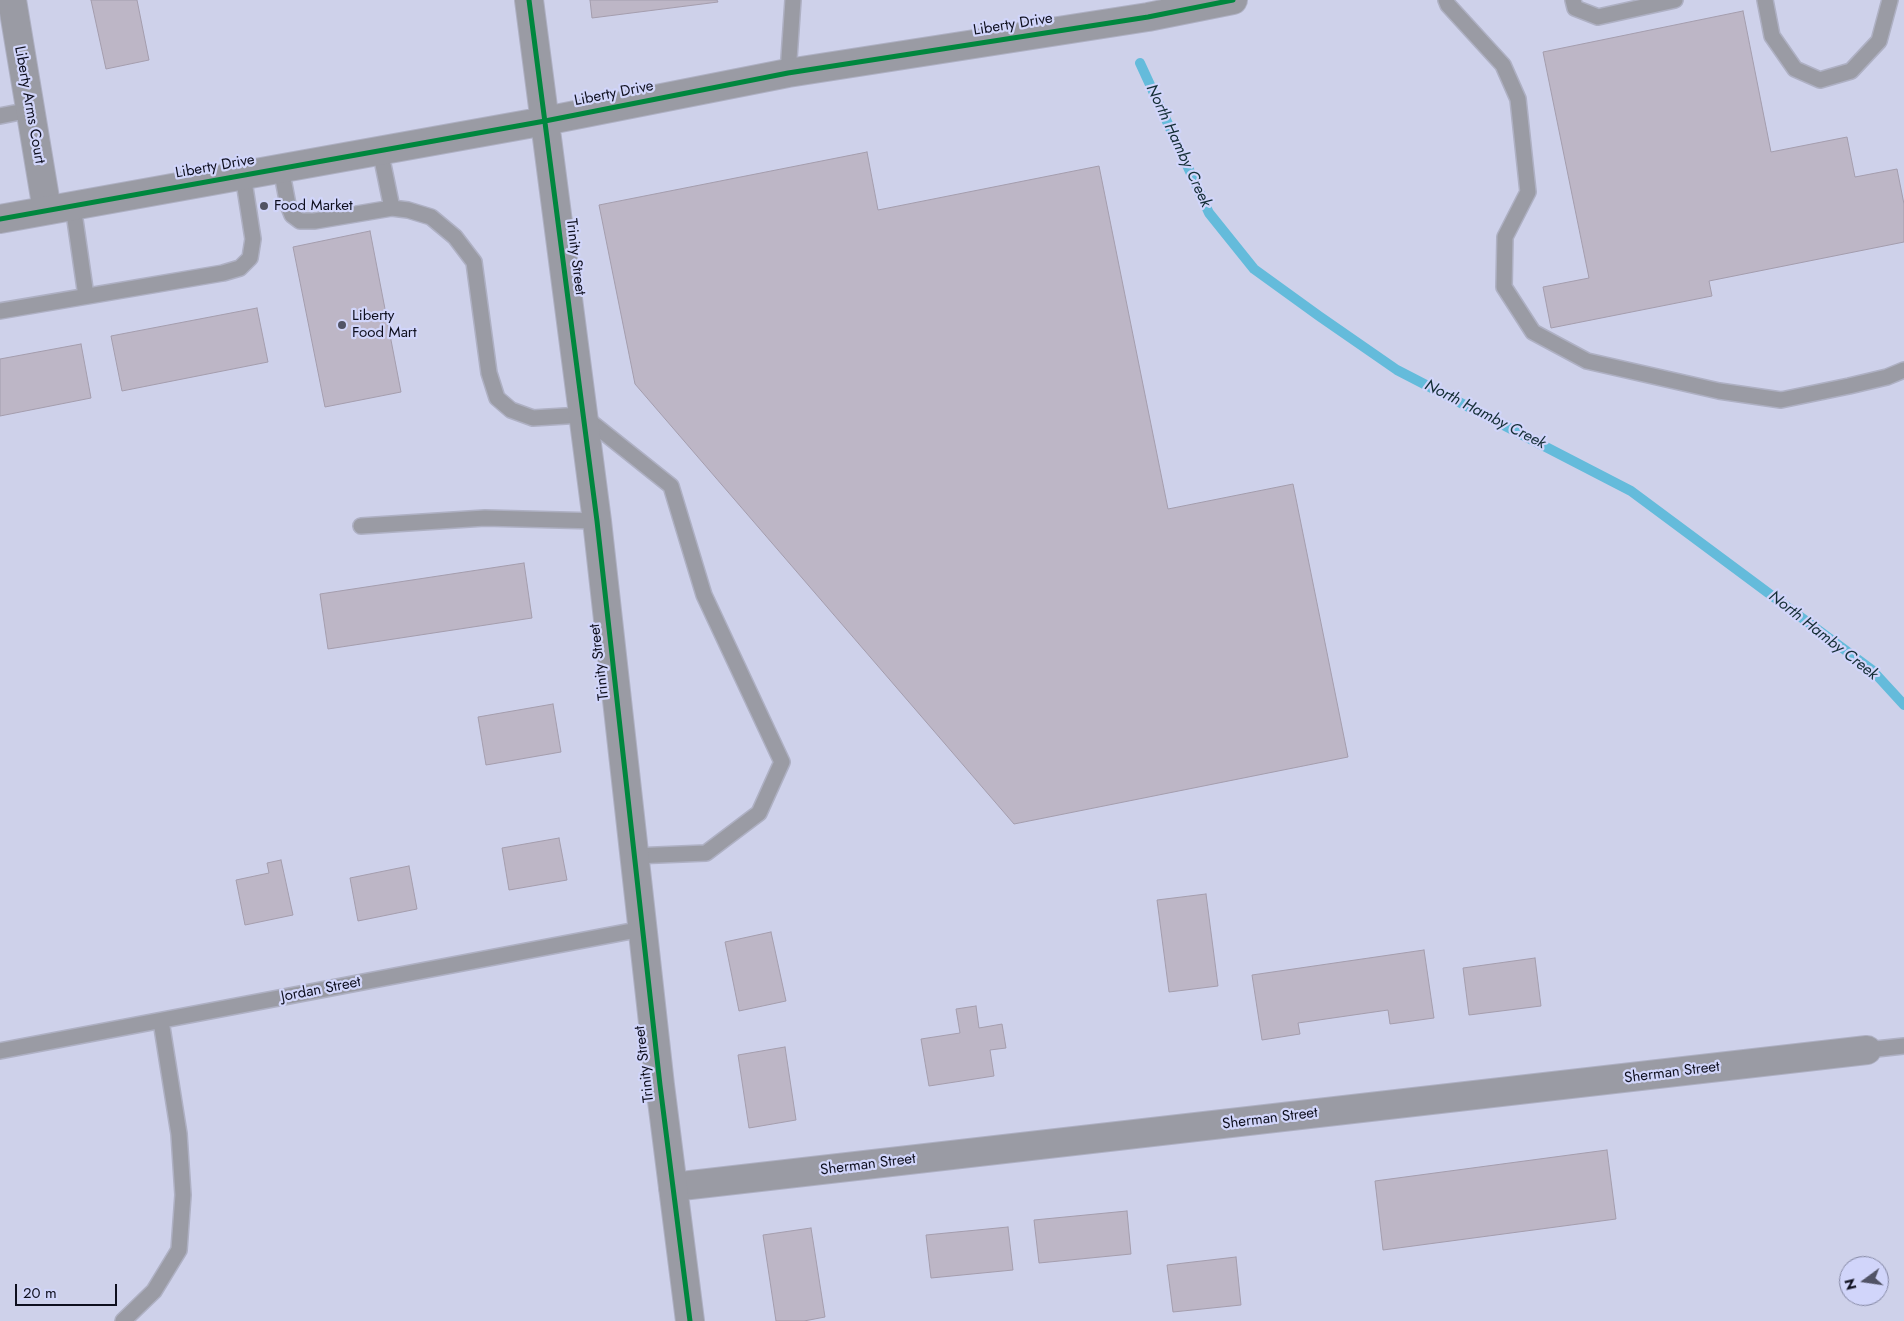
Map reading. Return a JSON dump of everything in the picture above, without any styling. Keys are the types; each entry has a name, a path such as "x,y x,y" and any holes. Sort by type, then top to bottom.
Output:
{"street":[{"name":"Liberty Arms Court","path":"12,0 30,110 60,208"},
{"name":"Trinity Street","path":"529,0 596,521 642,929 690,1321"},
{"name":"Liberty Drive","path":"0,219 546,121 788,73 1148,17 1233,0"},
{"name":"Sherman Street","path":"673,1187 1867,1050"}],"lane":[{"path":"788,73 793,0"},
{"path":"1446,0 1448,5 1503,65 1518,99 1528,192 1505,237 1504,288 1533,332 1587,361 1719,391 1781,400 1887,377 1904,370"},
{"path":"1573,0 1575,8 1598,17 1676,0"},
{"path":"1765,0 1772,36 1796,69 1820,80 1851,71 1880,41 1890,0"},
{"path":"0,116 30,110"},
{"path":"380,150 392,208"},
{"path":"281,168 292,215 300,221 315,221 392,208 408,210 431,217 454,237 474,262 489,373 498,398 510,410 533,418 582,415 671,486 704,595 782,762 759,814 706,853 634,856"},
{"path":"0,311 223,273 240,268 250,258 253,239 243,175"},
{"path":"60,208 86,296"},
{"path":"361,526 485,518 596,521"},
{"name":"Jordan Street","path":"0,1051 642,929"},
{"path":"123,1321 154,1291 180,1250 183,1195 179,1134 161,1020"},
{"path":"1867,1050 1904,1046"}],"building":[{"path":"91,0 137,0 149,60 106,69"},
{"path":"590,0 717,0 718,2 592,18"},
{"path":"1743,11 1771,152 1847,137 1855,177 1897,169 1904,204 1904,242 1709,281 1712,296 1551,328 1543,287 1589,278 1543,52"},
{"path":"867,152 878,210 1099,166 1168,509 1293,484 1348,757 1014,824 635,384 599,205"},
{"path":"370,231 401,392 325,407 293,247"},
{"path":"257,308 268,362 122,391 111,336"},
{"path":"81,344 91,398 0,416 0,359"},
{"path":"524,563 532,618 328,649 320,594"},
{"path":"553,704 561,752 486,765 478,717"},
{"path":"559,838 567,880 509,890 502,848"},
{"path":"281,860 293,915 245,925 236,880 269,873 267,863"},
{"path":"409,866 417,909 358,921 350,878"},
{"path":"1206,894 1218,986 1169,992 1157,900"},
{"path":"771,932 786,1001 739,1011 725,942"},
{"path":"1424,950 1434,1018 1390,1024 1388,1010 1298,1023 1300,1034 1262,1040 1252,975"},
{"path":"1535,958 1541,1006 1469,1015 1463,968"},
{"path":"976,1006 979,1028 1002,1024 1006,1048 990,1050 994,1076 929,1086 921,1039 960,1033 956,1009"},
{"path":"785,1047 796,1120 749,1128 738,1055"},
{"path":"1607,1150 1616,1219 1383,1250 1375,1181"},
{"path":"1127,1211 1131,1254 1039,1263 1034,1220"},
{"path":"1008,1227 1013,1270 931,1278 926,1235"},
{"path":"811,1228 825,1317 804,1321 776,1321 763,1235"},
{"path":"1236,1257 1241,1305 1173,1312 1167,1265"}],"waterway":[{"name":"North Hamby Creek","path":"1140,63 1209,213 1254,269 1397,370 1631,491 1872,670 1904,705"}],"cycle path":[{"path":"529,0 597,521 660,1085 690,1321"},
{"path":"0,219 545,121 788,73 1148,17 1233,0"}],"place":[{"name":"Food Market","path":"264,206"},
{"name":"Liberty Food Mart","path":"342,325"}]}
